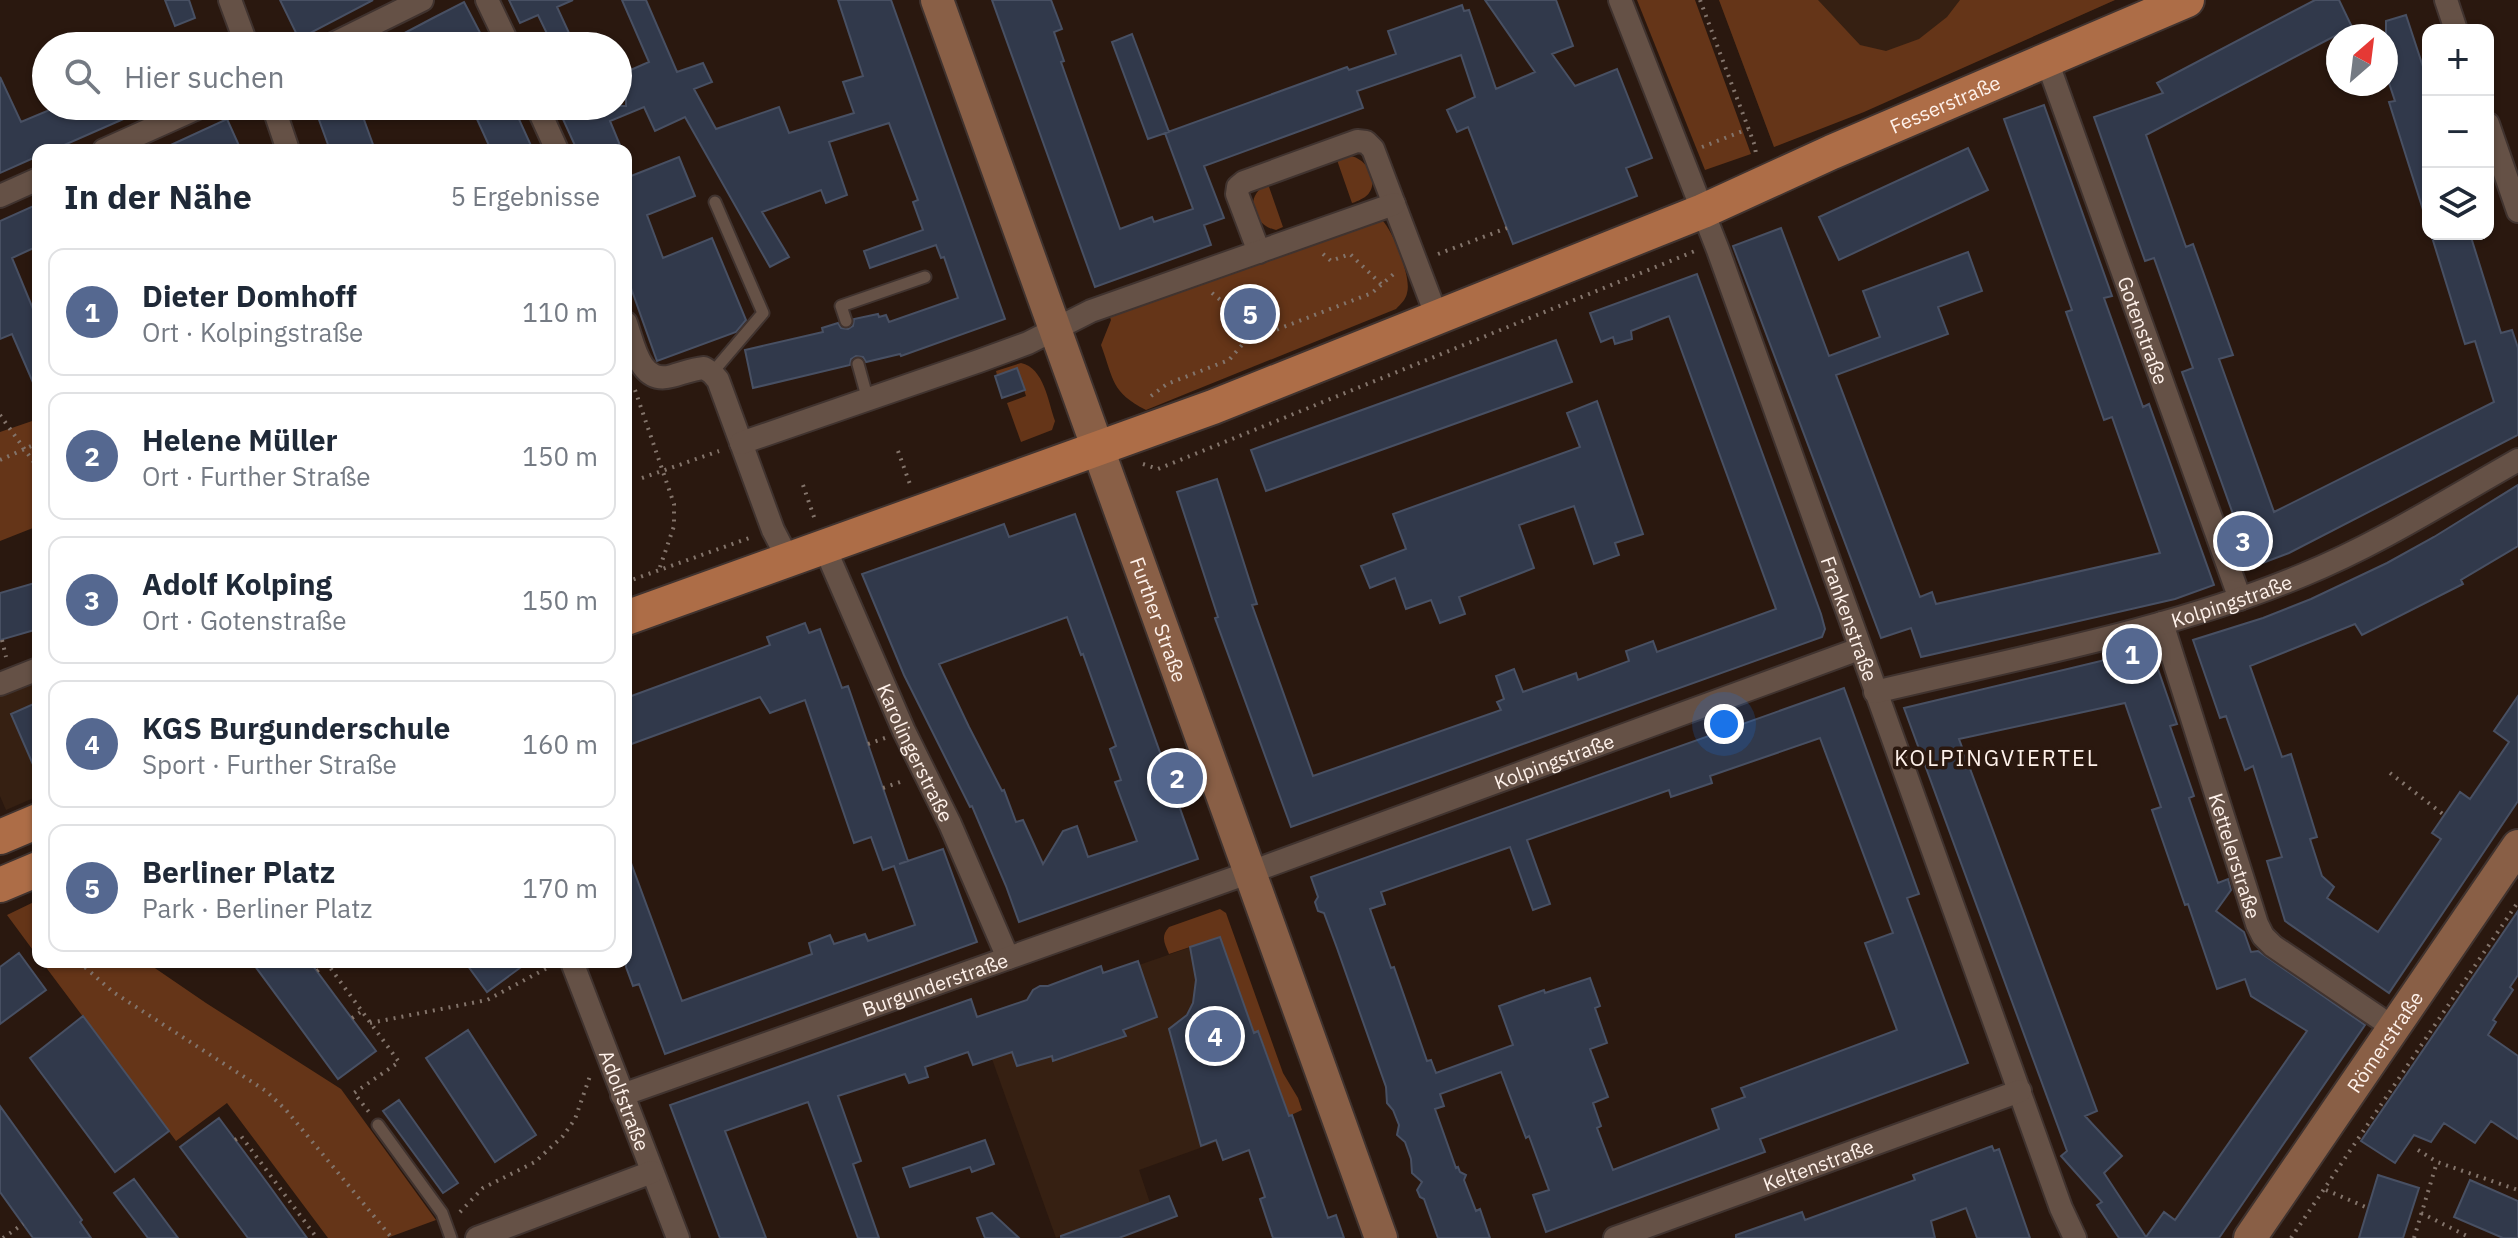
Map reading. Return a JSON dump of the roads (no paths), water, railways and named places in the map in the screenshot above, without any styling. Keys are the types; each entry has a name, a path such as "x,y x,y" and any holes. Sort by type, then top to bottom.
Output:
{"main road":[{"name":"Further Straße","path":"937,0 1381,1238"},
{"name":"Fesserstraße","path":"632,615 781,545 824,546 1213,407 1437,317 1708,225 1761,186 1832,152 2187,0"},
{"path":"0,837 32,824"},
{"name":"Römerstraße","path":"2250,1238 2518,846"},
{"path":"0,885 32,872"}],"street":[{"path":"230,0 242,32"},
{"path":"357,32 422,0"},
{"path":"487,0 502,32"},
{"name":"Frankenstraße","path":"1620,0 1708,225 2061,1208 2075,1238"},
{"path":"2446,0 2454,24"},
{"name":"Gotenstraße","path":"2047,61 2240,599"},
{"path":"117,144 171,120"},
{"path":"278,120 286,144"},
{"path":"543,120 554,144"},
{"path":"1259,252 1237,194 1238,187 1244,182 1357,141 1366,142 1373,149 1437,317"},
{"path":"2494,141 2518,211"},
{"path":"0,196 32,182"},
{"path":"741,443 1028,343 1091,311 1394,204"},
{"path":"632,339 648,374 668,378 704,368 718,380 781,545"},
{"name":"Kolpingstraße","path":"1875,692 2162,623 2240,599 2304,575 2361,548 2518,460"},
{"name":"Karolingerstraße","path":"824,546 1008,958"},
{"name":"Kettelerstraße","path":"2162,623 2263,936 2273,946 2394,1028"},
{"name":"Kolpingstraße","path":"1248,873 1859,649"},
{"path":"0,684 32,671"},
{"name":"Burgunderstraße","path":"622,1095 1248,873"},
{"name":"Adolfstraße","path":"574,968 678,1238"},
{"name":"Keltenstraße","path":"1615,1238 2020,1091"},
{"path":"477,1238 652,1172"}],"lane":[{"path":"712,373 763,313 715,202"},
{"path":"846,321 841,306 925,277"},
{"path":"858,364 868,400"},
{"path":"378,1125 442,1213 449,1233"}],"place":[{"name":"Berliner Platz","path":"1250,314"},
{"name":"Adolf Kolping","path":"2243,541"},
{"name":"Dieter Domhoff","path":"2132,654"},
{"name":"Helene Müller","path":"1177,778"},
{"name":"KGS Burgunderschule","path":"1215,1036"}],"district":[{"name":"KOLPINGVIERTEL","path":"1997,757"}]}
